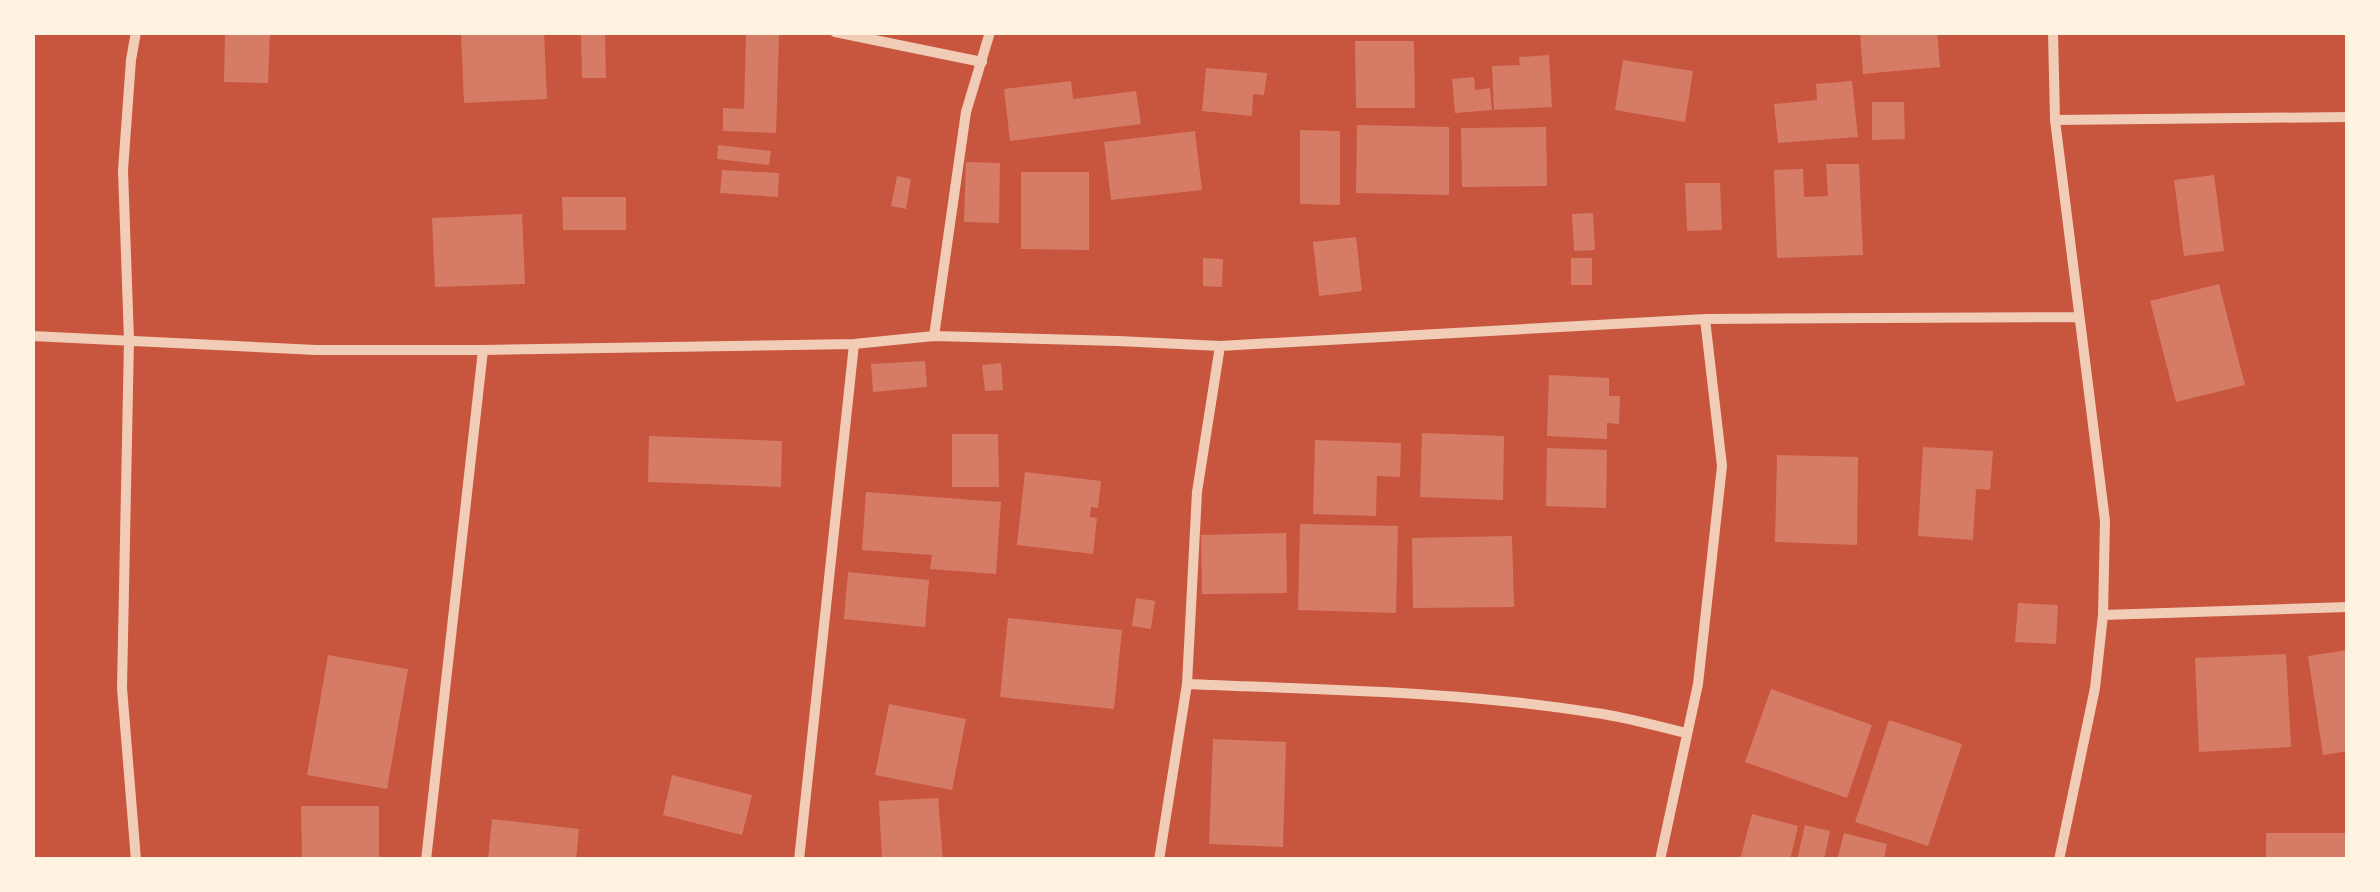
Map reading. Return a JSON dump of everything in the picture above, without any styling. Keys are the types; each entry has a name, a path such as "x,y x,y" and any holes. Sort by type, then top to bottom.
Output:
{"street":[{"path":"136,32 124,170 129,340 122,688 136,860"},
{"path":"835,32 982,62"},
{"path":"934,336 966,112 990,32"},
{"path":"2053,32 2055,120 2105,520 2103,615 2095,688 2060,860"},
{"path":"2055,120 2348,116"},
{"path":"32,336 316,350 854,344 934,336 1220,346 1705,318 2079,317"},
{"path":"1660,860 1698,684 1722,466 1705,318"},
{"path":"799,860 854,344"},
{"path":"1159,860 1187,684 1197,492 1220,346"},
{"path":"426,860 482,350"},
{"path":"2103,615 2348,607"},
{"path":"1187,684 1508,700 1600,713 1686,733"}],"building":[{"path":"225,32 270,32 268,83 224,82"},
{"path":"461,32 544,32 547,99 464,103"},
{"path":"1860,32 1937,32 1940,67 1863,74"},
{"path":"746,34 779,35 776,133 723,131 723,108 744,109"},
{"path":"581,35 605,35 606,78 582,78"},
{"path":"1355,41 1414,41 1415,108 1356,108"},
{"path":"1549,55 1552,107 1494,110 1492,66 1520,65 1519,57"},
{"path":"1623,60 1693,71 1685,122 1615,110"},
{"path":"1206,68 1267,73 1264,95 1253,94 1252,116 1202,111"},
{"path":"1474,77 1475,90 1490,88 1492,110 1455,113 1452,79"},
{"path":"1071,81 1073,99 1136,91 1141,124 1010,141 1004,89"},
{"path":"1852,81 1858,137 1778,143 1774,104 1817,100 1816,84"},
{"path":"1872,102 1904,102 1905,139 1872,140"},
{"path":"1357,125 1449,127 1449,195 1356,193"},
{"path":"1546,127 1547,186 1462,187 1461,128"},
{"path":"1300,130 1340,131 1340,205 1300,204"},
{"path":"1195,131 1202,190 1111,200 1104,142"},
{"path":"718,145 771,151 769,165 717,159"},
{"path":"966,162 1000,163 999,223 964,222"},
{"path":"1826,164 1859,164 1863,255 1777,258 1774,170 1803,169 1804,197 1828,196"},
{"path":"722,170 779,173 778,197 720,193"},
{"path":"1021,172 1089,172 1089,250 1021,249"},
{"path":"2214,175 2224,251 2184,256 2174,180"},
{"path":"897,176 911,179 906,209 891,206"},
{"path":"1685,183 1720,183 1722,230 1687,231"},
{"path":"562,197 626,197 626,230 563,230"},
{"path":"1593,213 1595,250 1574,251 1572,214"},
{"path":"522,214 525,284 435,287 432,218"},
{"path":"1356,237 1362,291 1319,296 1313,242"},
{"path":"1203,258 1223,259 1222,287 1203,286"},
{"path":"1571,258 1592,258 1592,285 1571,285"},
{"path":"2219,284 2245,385 2176,402 2150,301"},
{"path":"925,361 927,387 873,392 871,364"},
{"path":"1001,363 1003,390 985,391 982,365"},
{"path":"1549,375 1609,378 1609,396 1620,396 1619,424 1607,423 1607,439 1547,436"},
{"path":"1422,433 1504,436 1503,500 1420,497"},
{"path":"952,434 998,434 999,487 952,487"},
{"path":"649,436 782,441 781,487 648,482"},
{"path":"1315,440 1401,443 1400,477 1377,476 1376,516 1313,514"},
{"path":"1923,447 1993,451 1990,490 1976,489 1973,540 1918,536"},
{"path":"1547,448 1607,450 1606,508 1546,506"},
{"path":"1777,455 1858,457 1857,545 1775,542"},
{"path":"1025,472 1101,481 1098,508 1091,507 1090,517 1097,518 1093,554 1017,545"},
{"path":"866,492 1001,502 996,574 930,569 932,555 862,550"},
{"path":"1300,524 1398,526 1396,613 1298,610"},
{"path":"1286,533 1287,593 1202,594 1201,535"},
{"path":"1512,536 1514,607 1413,608 1412,538"},
{"path":"848,572 929,580 925,627 844,619"},
{"path":"1136,598 1155,601 1151,629 1132,626"},
{"path":"2018,603 2058,605 2056,644 2015,642"},
{"path":"1008,618 1122,630 1114,709 1000,697"},
{"path":"2348,650 2348,751 2323,755 2308,656"},
{"path":"2286,654 2291,747 2199,752 2195,658"},
{"path":"328,655 408,669 387,789 307,775"},
{"path":"1771,689 1872,725 1847,798 1745,762"},
{"path":"889,704 966,719 952,790 875,775"},
{"path":"1889,720 1962,744 1928,846 1855,822"},
{"path":"1213,739 1286,742 1283,847 1209,844"},
{"path":"672,775 752,795 742,835 663,815"},
{"path":"938,798 943,860 882,860 879,801"},
{"path":"301,806 379,806 379,860 302,860"},
{"path":"1752,814 1798,826 1790,860 1740,860"},
{"path":"492,819 579,829 576,860 488,860"},
{"path":"1805,825 1830,831 1824,860 1797,860"},
{"path":"1844,833 1887,844 1884,860 1837,860"},
{"path":"2266,833 2348,833 2348,860 2266,860"}]}
